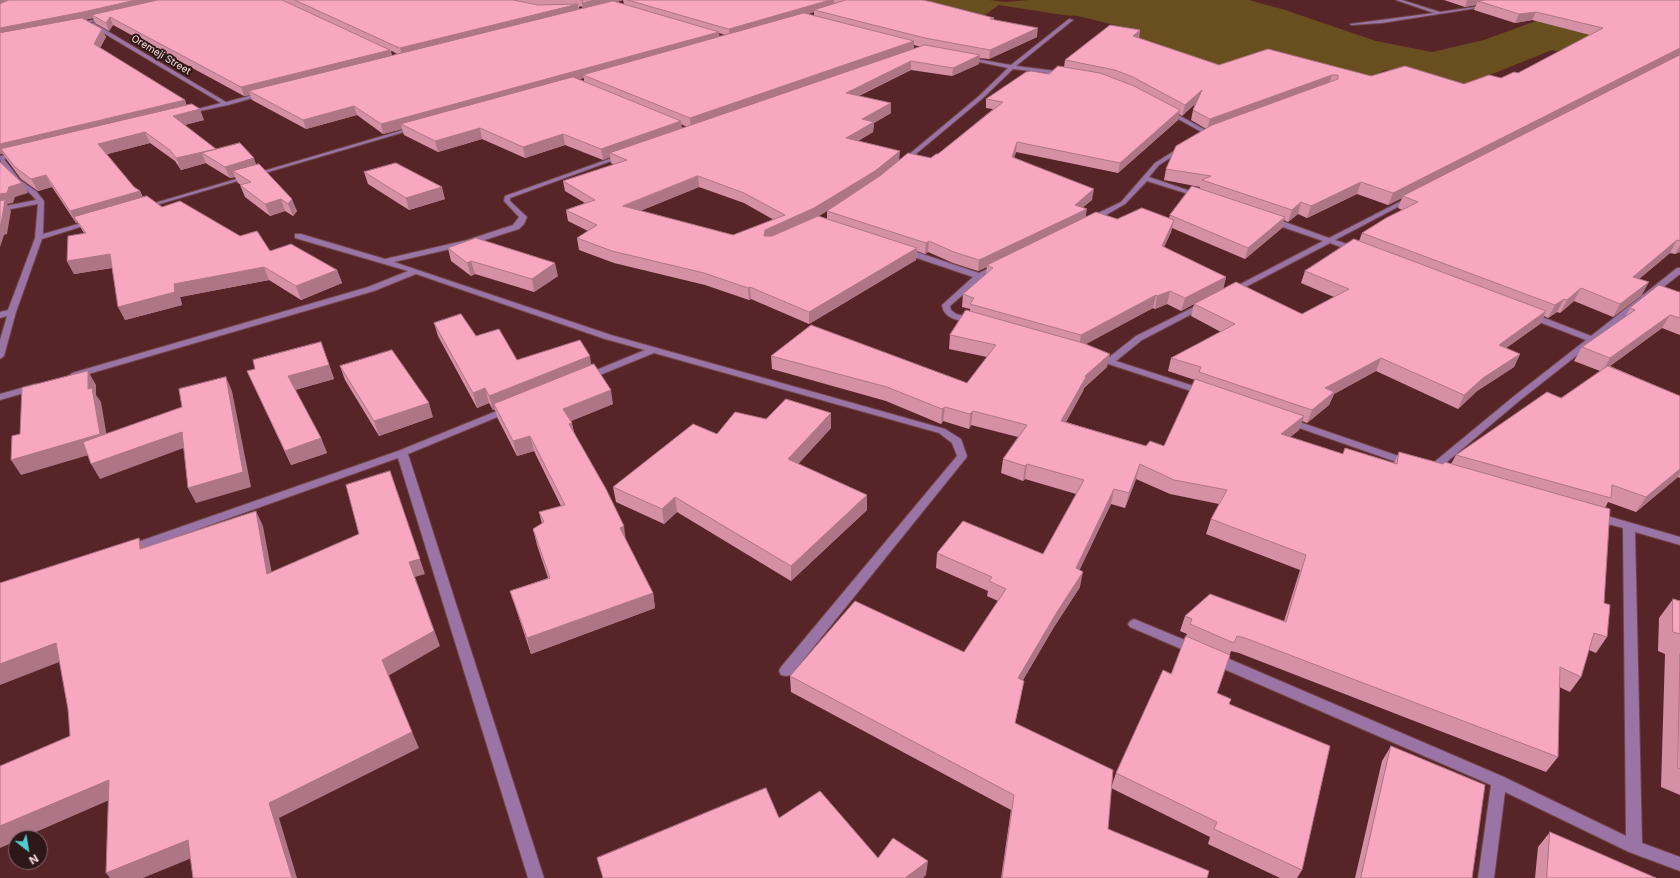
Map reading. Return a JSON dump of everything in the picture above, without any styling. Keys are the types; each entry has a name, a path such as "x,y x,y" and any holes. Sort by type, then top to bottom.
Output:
{"street":[{"path":"1398,0 1441,14"},
{"path":"1352,24 1382,22 1493,5"},
{"path":"73,24 109,17"},
{"path":"896,168 981,97 1012,67 1071,20"},
{"name":"Oremeji Street","path":"87,22 226,104"},
{"path":"961,57 1012,67 1069,74"},
{"path":"179,115 272,92"},
{"path":"1085,224 1123,203 1157,164 1204,135 1159,106"},
{"path":"136,209 419,127"},
{"path":"0,356 12,312 39,238 42,222 41,201 34,192 18,181 0,158 24,153"},
{"path":"383,262 469,242 516,227 522,222 523,217 507,201 507,197 632,153"},
{"path":"1145,178 1204,198"},
{"path":"1224,294 1415,196"},
{"path":"0,209 41,201"},
{"path":"1264,217 1368,254"},
{"path":"39,238 99,220"},
{"path":"298,236 416,271 608,337 942,431 957,441 962,456 786,671"},
{"path":"898,249 979,276"},
{"path":"983,324 953,316 947,311 946,305 979,276 1007,262"},
{"path":"1282,419 1427,469 1680,270"},
{"path":"67,377 371,289 416,271"},
{"path":"1110,360 1139,338 1210,302"},
{"path":"0,314 12,312"},
{"path":"1524,313 1591,339"},
{"path":"579,380 653,350"},
{"path":"1088,354 1110,360 1215,396"},
{"path":"0,397 45,384"},
{"path":"119,553 402,452 520,404"},
{"path":"402,452 536,878"},
{"path":"1591,516 1680,541"},
{"path":"1629,526 1634,848"},
{"path":"1134,624 1499,782 1634,848 1680,864"},
{"path":"1486,878 1499,782"}],"shaded area":[{"path":"893,0 989,0 1006,2 1029,0 1249,0 1285,10 1376,41 1432,52 1484,40 1544,18 1604,32 1592,61 1552,50 1455,89 1386,70 1369,77 1282,93 1138,41 1140,31 1078,16 999,5 985,15 939,17"}],"building":[{"path":"9,0 136,0 0,28 0,4"},
{"path":"158,0 282,0 390,50 241,87 110,17 106,23 92,15"},
{"path":"295,0 513,0 538,5 578,4 400,48"},
{"path":"581,0 595,0 582,3 583,1"},
{"path":"628,0 830,0 729,29"},
{"path":"846,0 922,0 994,18 990,19 1038,28 990,50 925,38 814,10"},
{"path":"1680,0 1680,48 1393,193 1361,182 1311,206 1301,202 1292,210 1202,180 1211,176 1166,169 1176,146 1212,125 1338,79 1338,75 1332,75 1210,119 1193,110 1202,90 1185,105 1133,77 1115,70 1065,60 1110,25 1140,30 1133,36 1219,65 1268,49 1371,76 1405,66 1464,84 1489,75 1501,78 1514,72 1518,73 1603,28 1536,12 1519,14 1478,1"},
{"path":"613,1 719,32 381,124 354,106 303,120 249,91"},
{"path":"804,13 914,41 690,118 583,75"},
{"path":"82,18 102,29 94,44 185,100 0,144 0,33"},
{"path":"925,45 980,55 953,68 911,61 846,93 891,103 862,119 874,122 846,138 900,151 875,171 814,208 765,230 764,236 772,236 818,216 917,248 809,312 750,287 748,288 704,273 612,251 577,238 597,225 566,210 595,200 563,181 627,160 610,153","holes":["698,176 744,193 785,215 733,235 623,206"]},
{"path":"1680,55 1680,241 1677,240 1633,277 1649,282 1620,304 1581,288 1567,300 1564,299 1555,305 1362,233 1386,218 1418,202 1403,196"},
{"path":"1058,66 1100,73 1134,86 1180,110 1120,163 1017,142 1012,157 1094,189 1075,205 1087,209 979,260 954,252 929,241 926,243 827,211 881,175 908,153 931,158 938,154 1003,102 986,99 1026,72 1031,71 1049,74"},
{"path":"573,77 681,121 601,149 563,134 523,147 480,128 435,141 401,124"},
{"path":"192,104 200,109 173,116 216,149 176,158 170,150 145,132 98,144 134,187 140,191 70,211 46,175 31,179 15,167 1,149"},
{"path":"240,143 254,158 225,167 202,153"},
{"path":"0,162 22,183 9,187 7,193 0,194"},
{"path":"396,163 442,187 406,198 364,172"},
{"path":"259,164 292,199 288,204 281,199 265,204 240,185 251,182 233,171"},
{"path":"1192,186 1285,217 1248,248 1170,215"},
{"path":"147,196 162,207 180,201 240,236 257,231 270,251 291,244 337,270 296,286 264,267 174,284 175,292 118,307 110,254 67,261 68,236 86,233 74,217"},
{"path":"5,200 1,224 0,224 0,201"},
{"path":"1142,208 1174,220 1162,246 1226,277 1185,298 1170,291 1157,296 1156,295 1081,335 970,304 974,298 963,294 993,268 987,265 1096,212 1117,219"},
{"path":"476,238 555,263 532,279 471,261 467,263 448,248"},
{"path":"1354,239 1546,311 1499,345 1520,354 1483,378 1464,395 1381,358 1325,388 1334,392 1312,410 1199,372 1201,367 1171,358 1235,324 1194,304 1236,282 1302,314 1349,289 1305,271"},
{"path":"1659,285 1680,292 1680,318 1670,315 1610,358 1582,347 1635,310 1630,308"},
{"path":"966,310 1083,343 1110,354 1085,376 1086,377 1061,421 1146,446 1150,441 1164,446 1195,379 1304,416 1281,434 1343,454 1345,448 1397,464 1399,452 1443,464 1445,462 1610,509 1604,603 1610,605 1607,637 1594,633 1581,677 1560,667 1558,757 1245,638 1237,636 1234,643 1190,624 1192,619 1185,616 1210,594 1286,622 1306,555 1211,519 1227,490 1174,480 1140,464 1129,493 1114,489 1076,568 1083,572 1057,612 1018,678 1024,681 1015,723 1113,770 1108,829 1209,871 1207,878 1002,878 1014,795 790,676 855,601 964,652 1006,589 989,581 992,577 937,553 963,521 1043,554 1084,480 1027,464 1025,466 1003,459 1027,425 973,411 970,414 945,407 942,409 887,387 771,356 811,325 967,383 996,345 950,335"},
{"path":"461,314 476,336 499,329 517,360 580,340 590,356 489,396 485,388 473,393 434,323"},
{"path":"321,342 329,365 288,376 321,438 285,451 247,371 255,369 253,360"},
{"path":"392,350 429,403 374,421 340,366"},
{"path":"594,364 611,390 563,409 572,423 569,424 606,489 624,526 620,528 653,593 527,638 510,591 550,578 533,529 544,522 539,512 565,505 530,436 513,441 494,404"},
{"path":"1608,366 1680,396 1680,469 1646,497 1612,485 1611,498 1456,455 1547,392 1561,398"},
{"path":"88,371 88,389 92,388 100,434 11,460 12,436 20,434 22,388"},
{"path":"226,377 243,472 188,488 182,432 91,464 83,442 182,407 179,389"},
{"path":"786,399 831,413 788,459 867,495 791,566 675,497 662,509 613,487 693,424 717,434 735,412 766,419"},
{"path":"390,471 420,559 409,562 434,631 382,660 412,732 269,803 292,878 193,878 188,840 106,873 109,780 0,826 0,766 70,736 68,709 56,643 0,664 0,583 139,538 140,549 256,511 267,574 359,534 346,485"},
{"path":"1673,599 1680,601 1680,634 1673,632"},
{"path":"1186,636 1230,655 1217,693 1231,699 1229,704 1330,746 1302,870 1214,829 1217,822 1116,773 1163,670 1171,674"},
{"path":"1680,654 1680,769 1678,768"},
{"path":"1391,746 1485,785 1472,878 1361,878"},
{"path":"766,788 779,818 820,791 878,858 893,838 928,861 905,878 603,878 597,858"},
{"path":"1550,832 1656,878 1547,878"}]}
